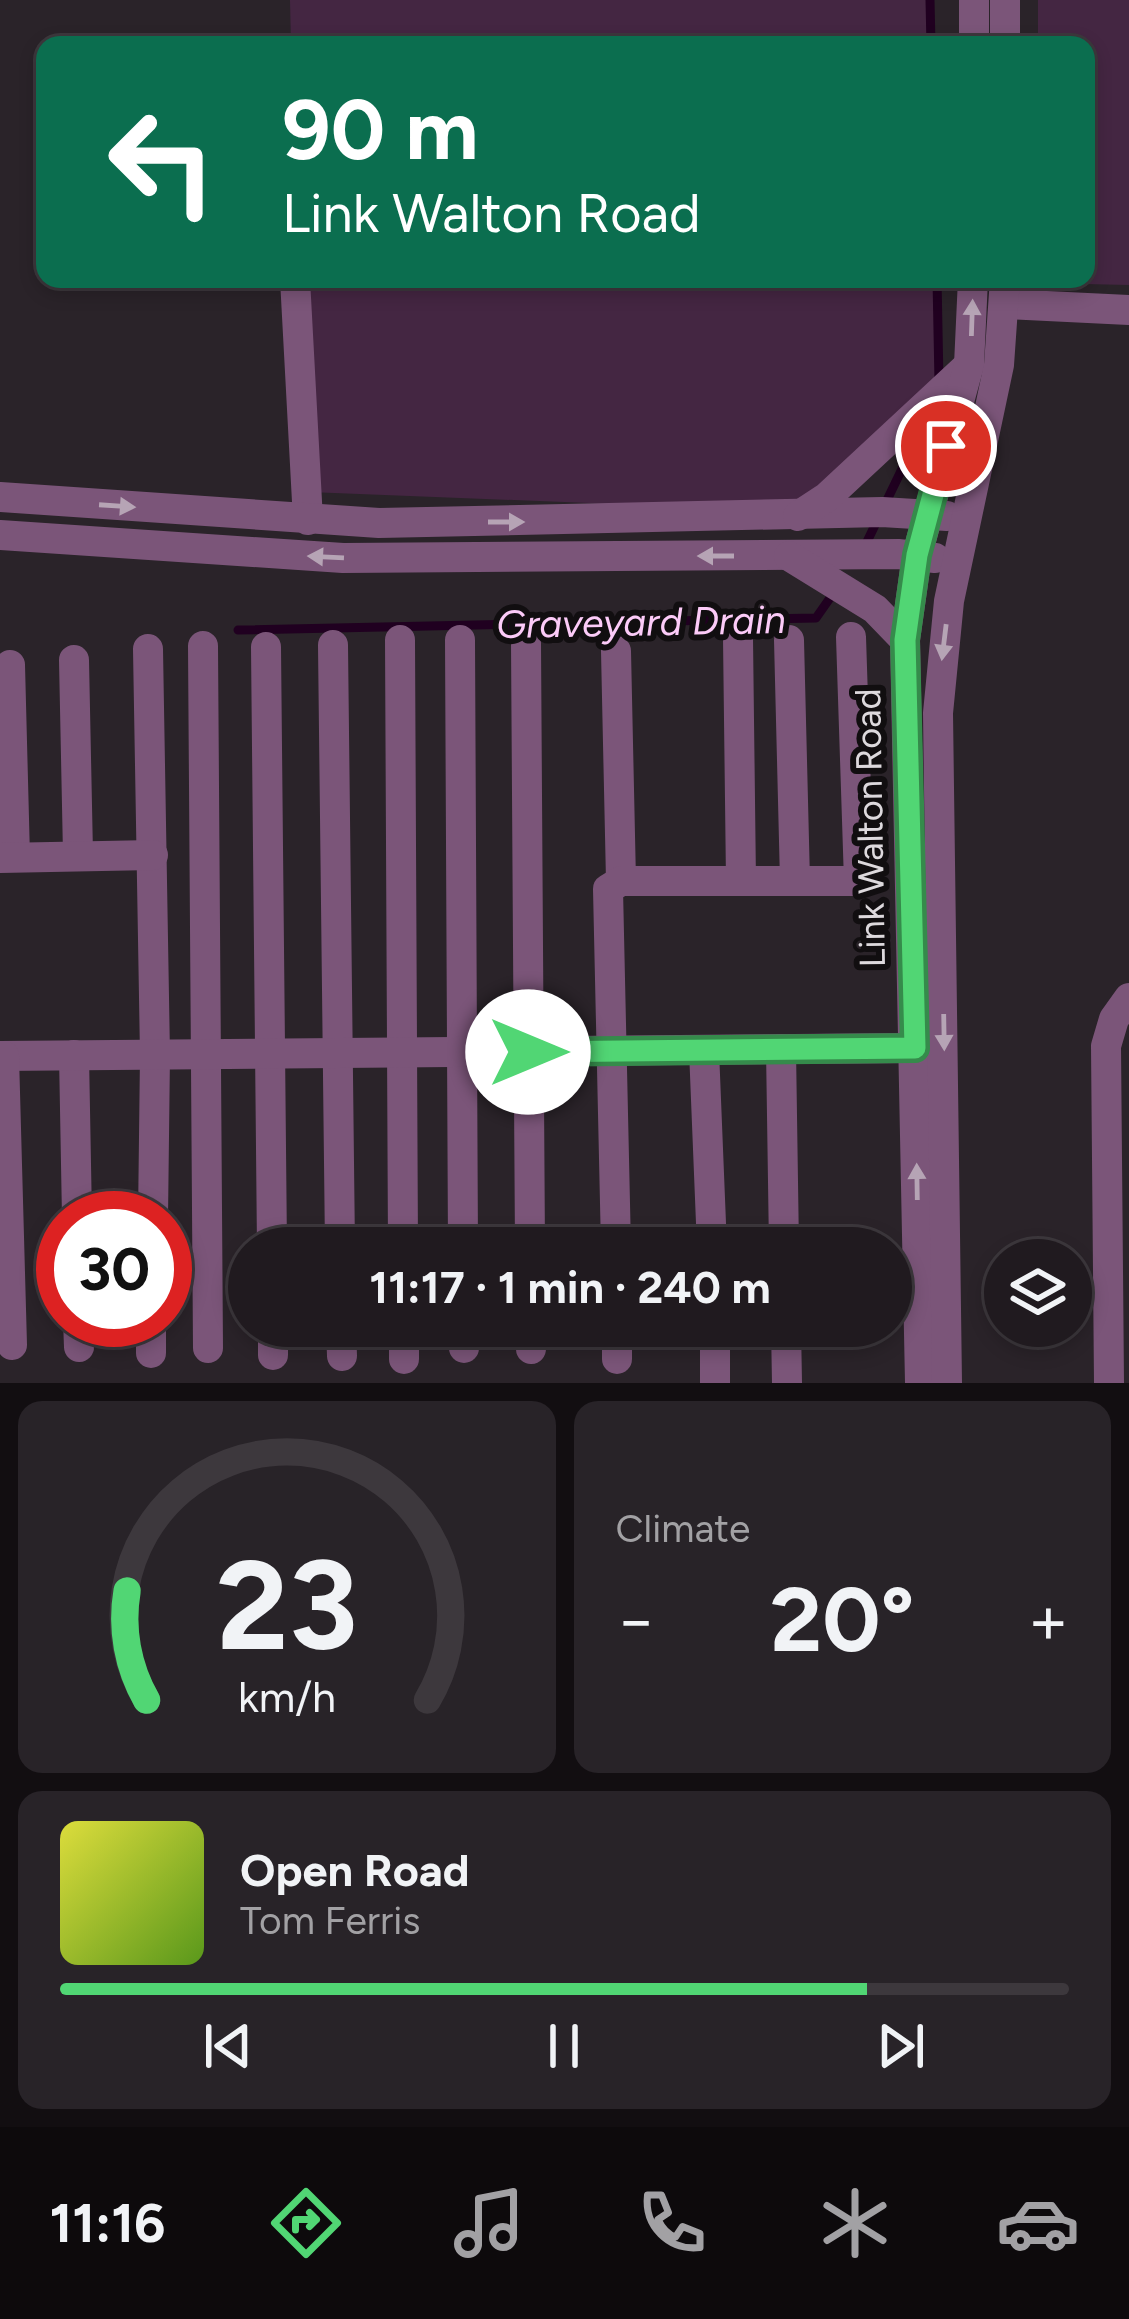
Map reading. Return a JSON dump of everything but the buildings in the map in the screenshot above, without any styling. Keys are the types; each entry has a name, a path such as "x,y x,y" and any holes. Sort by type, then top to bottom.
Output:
{"street":[{"path":"974,0 974,36"},
{"path":"1005,36 1006,0"},
{"path":"295,288 308,520"},
{"name":"Link Walton Road","path":"920,1383 905,640 917,555 969,365 973,288"},
{"path":"1005,291 1129,310"},
{"name":"Link Walton Road","path":"947,1383 938,713 956,562 999,365 1005,291"},
{"path":"798,516 827,497 969,365"},
{"path":"0,497 400,523 927,513 967,518"},
{"path":"0,535 343,558 917,555 956,562"},
{"path":"789,555 875,609 905,640"},
{"path":"616,1227 608,889 621,881 859,881 851,637"},
{"path":"738,638 741,881"},
{"path":"400,640 403,1227"},
{"path":"460,640 463,1227"},
{"path":"789,640 795,881"},
{"path":"526,643 530,1227"},
{"path":"333,644 340,1227"},
{"path":"203,646 208,1348"},
{"path":"266,647 272,1227"},
{"path":"148,649 153,1191"},
{"path":"616,651 621,881"},
{"path":"74,660 78,854"},
{"path":"10,664 8,858 152,854"},
{"path":"1108,1383 1106,1046 1114,1019 1129,998"},
{"path":"12,1345 2,1056 915,1048"},
{"path":"781,1049 784,1227"},
{"path":"704,1050 711,1227"},
{"path":"74,1055 77,1191"},
{"path":"151,1347 151,1353"},
{"path":"404,1347 404,1359"},
{"path":"617,1347 617,1359"},
{"path":"715,1347 715,1383"},
{"path":"786,1347 787,1383"}],"shaded area":[{"path":"290,0 930,0 931,36 291,36"},
{"path":"1038,0 1129,0 1129,285 1095,284 1095,36 1038,36"},
{"path":"301,288 937,288 940,386 792,511 309,492"}],"waterway":[{"name":"Graveyard Drain","path":"930,0 931,36"},
{"name":"Graveyard Drain","path":"937,288 939,382"},
{"name":"Graveyard Drain","path":"863,550 926,419"},
{"name":"Graveyard Drain","path":"238,630 816,618 837,588"}],"route":[{"path":"528,1052 915,1048 905,640 917,555 946,446"}]}
